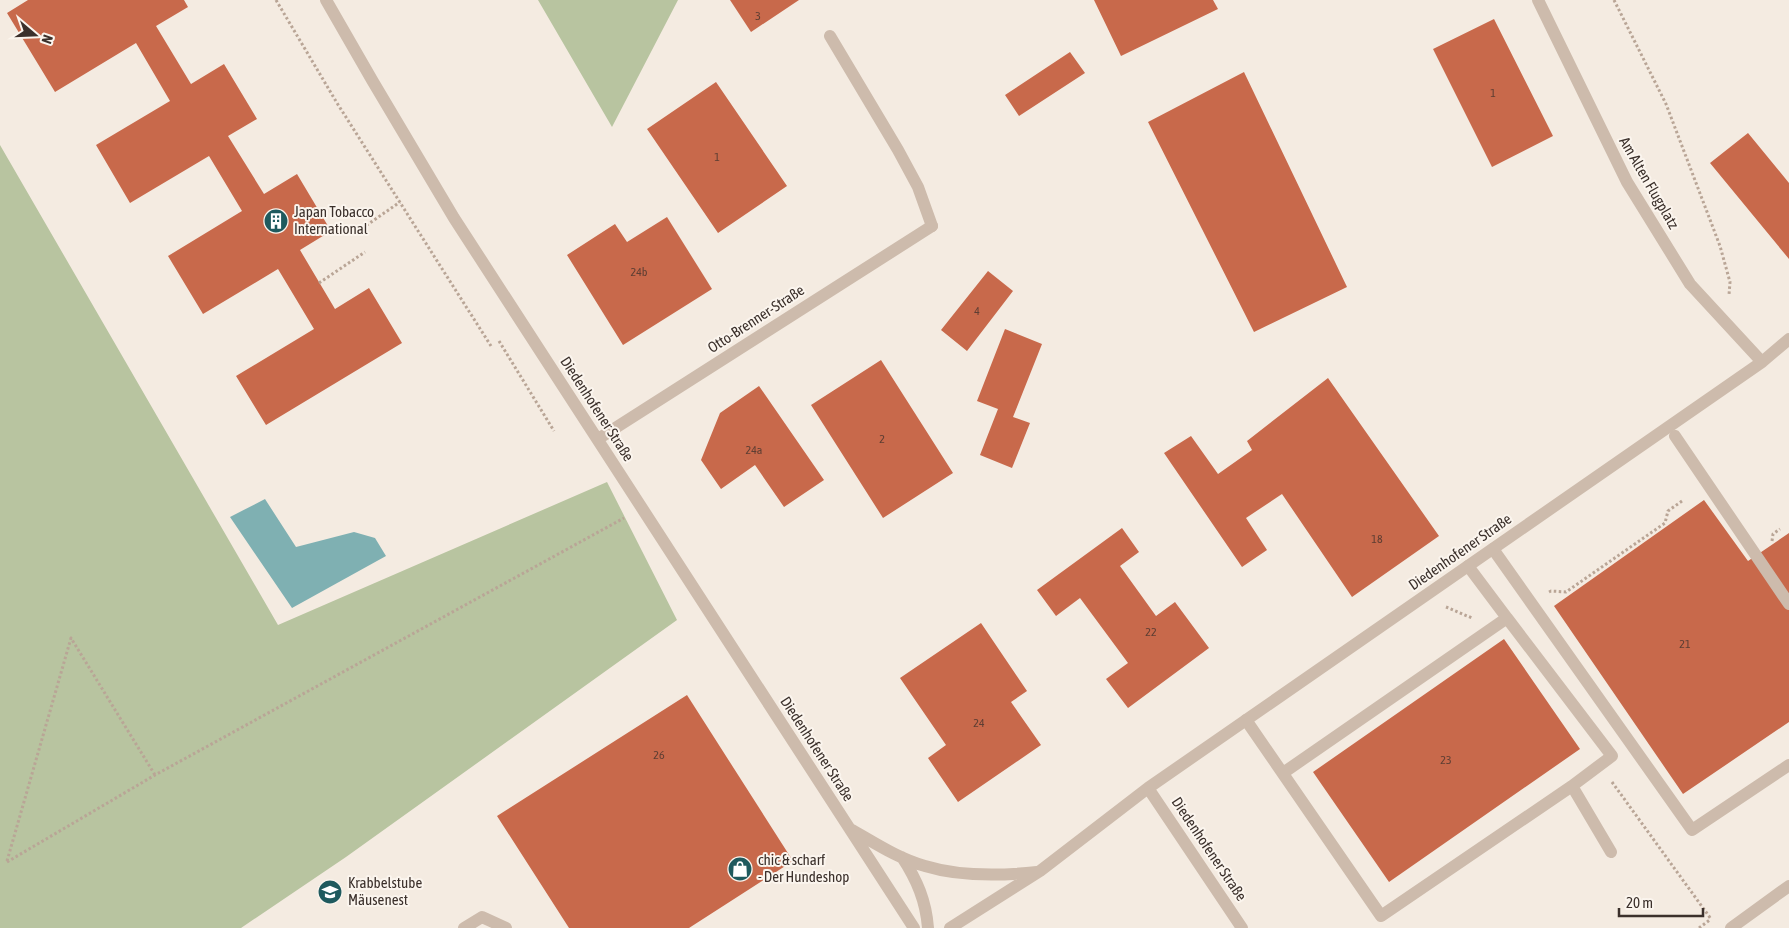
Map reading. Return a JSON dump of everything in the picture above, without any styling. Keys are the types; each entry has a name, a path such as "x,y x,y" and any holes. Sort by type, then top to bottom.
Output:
{"street":[{"name":"Diedenhofener Straße","path":"326,0 454,218 914,928"},
{"name":"Am Alten Flugplatz","path":"1538,0 1627,182 1690,284 1762,362"},
{"name":"Otto-Brenner-Straße","path":"598,439 932,226 918,187 902,157 830,36"},
{"name":"Diedenhofener Straße","path":"950,928 1040,871 1148,788 1762,362 1789,339"},
{"path":"1675,436 1789,604"},
{"path":"1493,549 1692,830 1789,765"},
{"path":"1246,720 1381,916 1572,786 1612,756 1468,566"},
{"path":"1283,772 1507,618"},
{"path":"1572,786 1611,852"},
{"name":"Diedenhofener Straße","path":"1148,788 1242,928"},
{"name":"Diedenhofener Straße","path":"850,829 925,867 975,874 1002,875 1040,871"},
{"name":"Diedenhofener Straße","path":"902,857 914,875 922,893 928,928"},
{"path":"1732,928 1789,886"},
{"path":"464,928 482,917 506,928"}],"path":[{"path":"276,0 337,103 491,346"},
{"path":"1614,0 1666,104 1720,246 1730,282 1726,322"},
{"path":"354,234 400,202"},
{"path":"319,283 365,252"},
{"path":"499,341 554,431"},
{"path":"1544,596 1551,591 1566,592 1664,523 1668,511 1682,501"},
{"path":"156,775 71,638 7,862 156,775 608,526 642,510"},
{"path":"1611,780 1711,919 1715,928"},
{"path":"1699,928 1711,919"}],"green space":[{"path":"538,0 678,0 612,127"},
{"path":"0,145 278,625 607,482 677,620 346,857 241,928 0,928"}],"water":[{"path":"265,499 296,547 354,532 375,538 386,556 292,608 230,517"}],"building":[{"name":"Japan Tobacco International","path":"28,0 184,0 188,7 156,26 191,84 224,64 257,119 228,136 264,194 297,174 331,231 300,250 335,309 369,288 402,343 266,425 236,376 314,329 278,269 203,314 168,256 242,211 209,156 130,203 96,145 170,101 136,43 55,92 7,13"},
{"path":"730,0 799,0 751,32"},
{"path":"1094,0 1213,0 1218,9 1121,56"},
{"path":"1494,19 1553,136 1492,167 1433,49"},
{"path":"1070,52 1085,73 1019,116 1005,95"},
{"path":"1244,72 1347,287 1254,332 1148,122"},
{"path":"716,82 787,186 718,233 647,129"},
{"path":"1748,133 1789,183 1789,259 1710,163"},
{"path":"667,217 712,289 623,345 567,255 615,224 627,242"},
{"path":"988,271 1013,291 967,351 941,330"},
{"path":"1005,329 1042,344 1013,417 1030,423 1012,468 980,455 998,409 977,401"},
{"path":"881,360 953,473 883,518 811,405"},
{"path":"1328,378 1439,536 1352,597 1282,494 1246,518 1267,550 1242,567 1164,453 1191,436 1218,474 1252,450 1247,441"},
{"path":"759,386 824,480 784,507 755,465 721,489 701,460 720,413"},
{"path":"1704,500 1748,561 1789,533 1789,722 1683,794 1554,606"},
{"path":"1122,528 1139,552 1120,566 1156,616 1175,602 1209,648 1128,708 1106,679 1128,663 1080,598 1056,616 1037,590"},
{"path":"981,623 1027,691 1011,702 1041,745 958,802 928,758 946,745 900,678"},
{"path":"1504,639 1580,749 1389,882 1313,772"},
{"path":"687,695 793,861 689,928 569,928 497,816"}],"place":[{"name":"Japan Tobacco International","path":"276,221"},
{"name":"chic & scharf - Der Hundeshop","path":"740,869"},
{"name":"Krabbelstube Mäusenest","path":"330,892"}]}
